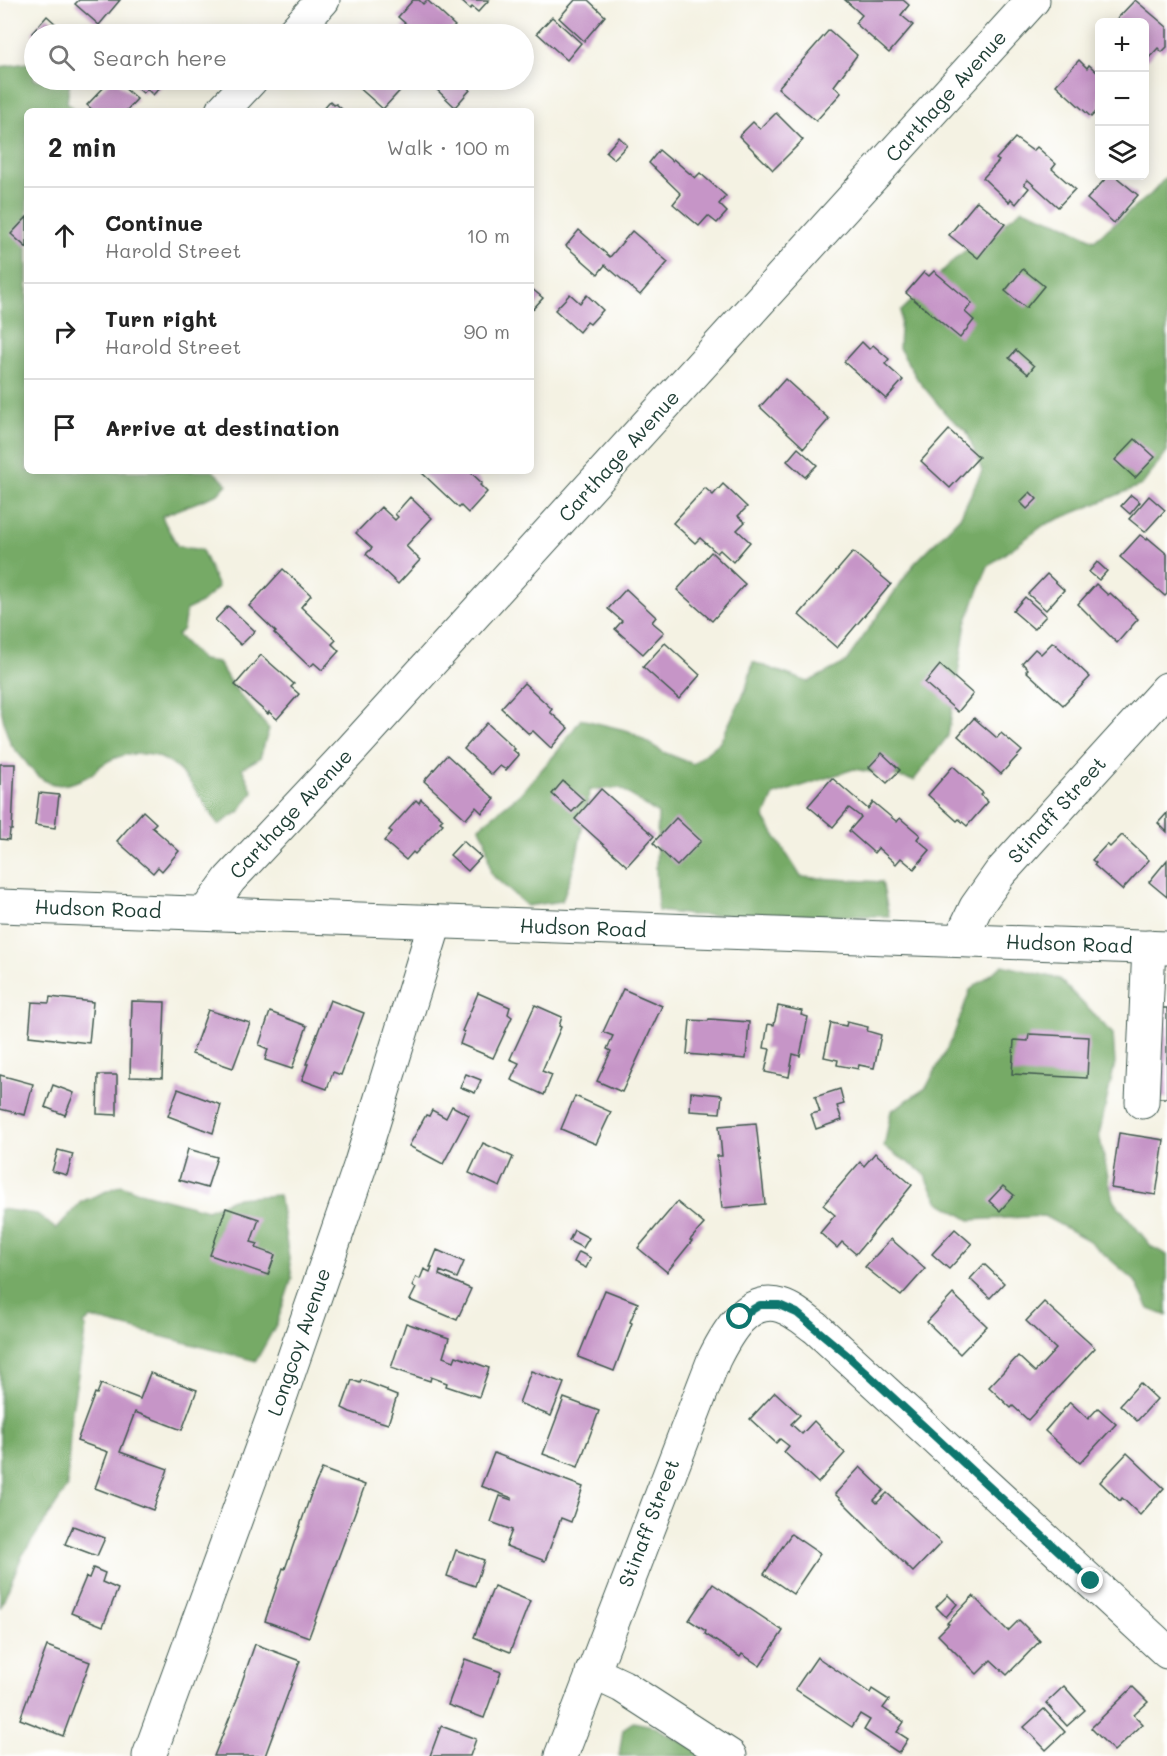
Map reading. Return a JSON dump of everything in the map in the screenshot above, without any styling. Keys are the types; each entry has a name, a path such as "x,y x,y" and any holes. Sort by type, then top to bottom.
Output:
{"street":[{"path":"301,24 324,0"},
{"name":"Carthage Avenue","path":"206,912 230,879 367,732 1033,0"},
{"path":"225,108 242,90"},
{"name":"Stinaff Street","path":"960,940 976,907 1000,873 1167,689"},
{"name":"Hudson Road","path":"0,906 1158,947"},
{"name":"Longcoy Avenue","path":"149,1756 281,1395 360,1166 435,923"},
{"path":"1142,1102 1158,947"},
{"name":"Stinaff Street","path":"561,1756 714,1359 726,1335 740,1317 760,1305 779,1305 797,1313 816,1328 1167,1652"},
{"path":"592,1672 622,1686 730,1756"}],"green space":[{"path":"24,63 24,90 69,90 67,102 73,108 24,108 24,474 216,474 227,484 218,494 162,516 177,546 202,550 218,587 201,603 186,610 183,629 177,635 202,660 218,662 231,684 269,729 260,758 242,768 253,792 239,812 218,825 189,781 175,766 159,757 143,754 125,755 109,761 83,779 65,784 50,783 35,773 13,747 4,724 0,704 0,67"},
{"path":"1167,176 1167,452 1142,485 1044,525 988,566 966,623 948,736 914,780 854,769 774,795 764,818 801,877 882,882 889,916 690,915 658,911 656,867 658,814 620,788 590,790 575,864 562,901 527,906 491,874 485,838 479,827 520,794 557,752 581,719 629,731 663,752 693,764 720,742 746,689 753,662 808,682 845,663 914,564 960,517 982,471 967,432 946,414 918,380 899,348 901,311 958,256 1023,209 1065,225 1094,240 1151,194"},
{"path":"1003,965 1059,979 1113,1034 1115,1063 1099,1135 1113,1200 1152,1247 1167,1255 1167,1316 1149,1309 1135,1281 1088,1240 1044,1216 970,1220 939,1202 923,1172 884,1147 891,1111 926,1088 953,1037 970,990"},
{"path":"121,1185 207,1210 235,1198 279,1195 292,1278 277,1323 256,1361 91,1318 83,1325 86,1327 71,1416 67,1488 22,1556 0,1608 0,1209 37,1214 56,1229 81,1202"},
{"path":"633,1722 653,1726 708,1756 619,1756 623,1729"}],"building":[{"path":"79,0 120,0 100,24 75,4"},
{"path":"413,0 419,0 423,4 427,0 453,24 406,24 398,17"},
{"path":"460,0 489,0 478,12 472,7 470,9"},
{"path":"575,0 588,0 605,16 584,41 559,18"},
{"path":"845,0 903,0 909,5 901,15 913,25 889,53 855,23 862,15"},
{"path":"1135,0 1167,27 1167,47 1162,52 1158,48 1149,58 1149,18 1118,18"},
{"path":"47,16 56,24 40,24"},
{"path":"552,17 581,43 567,60 537,33"},
{"path":"829,30 857,55 834,86 841,93 816,121 778,88"},
{"path":"1079,60 1087,68 1089,65 1095,70 1095,113 1091,117 1056,85"},
{"path":"101,90 127,90 137,99 129,108 90,108 87,105"},
{"path":"148,90 158,90 153,95"},
{"path":"362,90 401,90 382,108"},
{"path":"437,90 470,90 455,107"},
{"path":"330,101 341,108 324,108"},
{"path":"776,113 803,140 773,170 739,136 753,122 760,129"},
{"path":"619,137 627,145 614,159 606,152"},
{"path":"1015,138 1033,151 1037,147 1056,164 1052,169 1075,189 1058,207 1028,180 1024,184 1029,188 1016,204 1011,199 1009,202 983,178 999,161 996,159"},
{"path":"659,150 695,178 700,173 726,196 719,204 727,212 717,223 708,216 699,226 673,204 681,194 649,163"},
{"path":"1104,180 1120,180 1138,195 1114,223 1087,199"},
{"path":"977,201 1005,224 978,258 949,235"},
{"path":"24,220 24,245 11,234"},
{"path":"579,230 610,257 632,231 668,262 640,295 605,265 598,274 566,246"},
{"path":"1023,269 1044,286 1026,308 1005,291"},
{"path":"934,271 972,303 965,312 974,320 960,338 906,293 924,272 929,276"},
{"path":"534,290 543,298 534,308"},
{"path":"570,294 580,303 587,295 603,310 590,324 587,322 579,332 555,310"},
{"path":"862,342 869,349 873,345 889,359 885,364 903,380 886,399 844,362"},
{"path":"1016,350 1034,366 1028,374 1009,358"},
{"path":"785,379 829,419 804,448 760,407"},
{"path":"949,430 979,457 950,488 921,461"},
{"path":"1135,439 1155,457 1135,478 1115,460"},
{"path":"798,448 817,465 805,477 787,461"},
{"path":"423,474 472,474 482,483 480,485 487,492 468,513 461,506 459,508"},
{"path":"723,484 747,507 738,516 745,522 737,530 750,542 733,562 720,550 717,553 700,538 695,543 673,523 705,488 713,495"},
{"path":"1030,492 1037,499 1027,509 1020,502"},
{"path":"1131,495 1140,502 1130,514 1121,506"},
{"path":"1149,496 1165,510 1145,532 1129,519"},
{"path":"410,497 432,518 406,546 420,560 398,584 366,554 372,548 356,533 381,507 395,520 398,517 395,514"},
{"path":"1140,535 1147,540 1148,538 1167,554 1167,594 1165,596 1120,557"},
{"path":"711,552 745,584 712,621 677,590"},
{"path":"853,552 891,584 837,648 799,615"},
{"path":"1097,562 1107,571 1099,580 1089,572"},
{"path":"283,569 311,595 301,607 336,640 332,644 339,651 322,670 314,663 310,667 249,606"},
{"path":"1047,574 1064,590 1046,610 1028,594"},
{"path":"1096,584 1108,595 1110,593 1138,619 1117,643 1078,604"},
{"path":"626,589 656,617 652,622 664,632 643,654 615,629 622,621 608,609"},
{"path":"1025,597 1046,616 1034,629 1013,611"},
{"path":"228,606 255,631 241,645 215,620"},
{"path":"1053,642 1090,677 1063,705 1026,671 1028,669 1022,663 1035,649 1041,654"},
{"path":"665,643 700,675 679,699 643,667"},
{"path":"261,655 294,684 291,687 299,694 277,719 235,685"},
{"path":"940,665 973,694 958,712 925,683"},
{"path":"524,683 552,709 550,712 568,728 551,748 533,731 529,734 501,708"},
{"path":"974,718 997,738 1001,733 1022,751 1001,774 958,736"},
{"path":"487,723 519,755 506,770 500,766 492,775 464,749"},
{"path":"882,753 900,770 887,783 869,767"},
{"path":"447,755 495,799 482,813 476,807 466,819 424,781"},
{"path":"0,764 15,764 12,830 10,830 9,840 0,839"},
{"path":"953,766 983,793 981,795 988,802 967,826 959,819 957,821 928,795"},
{"path":"832,778 868,809 873,802 897,822 900,818 920,835 917,839 930,850 914,869 901,858 896,864 878,848 874,853 849,831 861,817 849,808 833,827 808,806"},
{"path":"563,781 584,800 572,812 552,794"},
{"path":"601,789 654,836 627,866 575,819"},
{"path":"39,793 59,795 55,828 35,825"},
{"path":"421,799 443,819 440,822 443,824 415,854 413,852 406,860 384,841 392,832 389,830 416,800 419,803"},
{"path":"143,811 156,823 152,827 179,851 162,871 158,867 153,873 117,841"},
{"path":"1167,813 1167,832 1158,823"},
{"path":"676,818 701,841 677,866 653,843"},
{"path":"1122,835 1149,860 1122,890 1094,865 1096,863 1092,860 1107,844 1110,847"},
{"path":"463,841 481,857 468,871 450,855"},
{"path":"1167,860 1167,897 1149,882"},
{"path":"623,989 662,1006 622,1092 597,1081 611,1051 607,1049 613,1036 603,1032"},
{"path":"478,993 510,1007 508,1014 512,1017 493,1058 460,1044 464,1032 462,1031"},
{"path":"50,997 93,1002 89,1043 29,1036 32,1002 49,1003"},
{"path":"330,1000 364,1013 341,1075 333,1072 327,1089 302,1080"},
{"path":"132,1001 165,1002 162,1078 130,1077"},
{"path":"535,1005 562,1017 559,1026 561,1027 542,1071 552,1075 544,1095 511,1080 519,1063 510,1059"},
{"path":"778,1006 802,1011 801,1015 808,1017 800,1056 793,1054 789,1077 765,1072 770,1049 764,1048 768,1024 774,1025"},
{"path":"1157,1008 1167,1008 1167,1098 1153,1098"},
{"path":"208,1010 250,1023 233,1068 192,1054"},
{"path":"270,1012 307,1026 292,1069 265,1060 268,1049 259,1045"},
{"path":"709,1019 749,1022 746,1059 687,1054 690,1020 708,1021"},
{"path":"847,1022 868,1027 867,1031 881,1035 874,1068 859,1065 858,1069 837,1065 838,1060 824,1057 831,1023 846,1026"},
{"path":"1029,1034 1089,1037 1087,1078 1012,1074 1014,1040 1028,1041"},
{"path":"466,1074 481,1080 475,1093 460,1087"},
{"path":"0,1075 33,1084 25,1115 0,1109"},
{"path":"98,1075 117,1075 117,1115 97,1114"},
{"path":"53,1085 74,1093 65,1115 45,1107"},
{"path":"178,1089 221,1105 213,1133 168,1116"},
{"path":"840,1089 844,1104 837,1106 842,1120 816,1129 811,1114 820,1112 815,1097"},
{"path":"691,1092 722,1095 720,1113 690,1111"},
{"path":"575,1096 611,1112 596,1144 561,1129"},
{"path":"452,1106 469,1115 443,1164 409,1146 426,1115 429,1116 432,1110 446,1118"},
{"path":"756,1123 765,1204 722,1208 717,1156 722,1156 719,1126"},
{"path":"1119,1133 1164,1140 1156,1195 1111,1188"},
{"path":"483,1143 513,1157 500,1187 469,1173"},
{"path":"188,1149 217,1157 207,1188 179,1180"},
{"path":"58,1150 73,1154 67,1175 52,1171"},
{"path":"875,1153 912,1185 856,1254 842,1242 837,1248 820,1233 835,1215 823,1205 860,1162 864,1166"},
{"path":"1003,1186 1014,1195 1000,1211 989,1201"},
{"path":"677,1202 704,1224 667,1272 638,1248"},
{"path":"226,1208 259,1219 251,1242 258,1244 256,1248 275,1255 268,1275 210,1255"},
{"path":"955,1229 972,1244 949,1269 932,1254"},
{"path":"574,1230 589,1238 583,1248 569,1241"},
{"path":"891,1239 925,1269 901,1296 865,1267"},
{"path":"437,1250 464,1262 457,1278 440,1271 439,1275 471,1289 457,1320 410,1300 416,1288 412,1286 416,1277 420,1279 424,1269 430,1272"},
{"path":"579,1252 591,1258 586,1268 574,1262"},
{"path":"984,1264 1004,1283 990,1298 970,1279"},
{"path":"605,1290 638,1303 614,1371 578,1357"},
{"path":"953,1294 987,1326 960,1354 927,1322"},
{"path":"1044,1302 1095,1348 1028,1420 1013,1406 1011,1408 989,1387 1018,1356 1035,1372 1056,1349 1026,1321"},
{"path":"406,1323 449,1338 443,1357 454,1361 456,1356 489,1368 479,1397 446,1386 447,1383 431,1377 430,1381 391,1368"},
{"path":"531,1371 564,1383 551,1416 519,1403"},
{"path":"150,1373 197,1390 182,1430 135,1412 120,1452 168,1469 153,1510 95,1488 108,1452 77,1441 95,1393 97,1394 101,1384 140,1399"},
{"path":"352,1380 360,1383 361,1380 397,1396 388,1424 342,1408"},
{"path":"1140,1383 1157,1399 1137,1421 1120,1405"},
{"path":"775,1392 800,1415 791,1424 802,1434 814,1421 845,1453 818,1483 784,1452 789,1446 780,1439 776,1443 750,1419"},
{"path":"564,1398 599,1411 578,1467 543,1454"},
{"path":"1070,1402 1088,1419 1098,1408 1116,1424 1080,1463 1045,1431"},
{"path":"494,1453 583,1487 571,1522 561,1518 545,1561 506,1546 512,1530 491,1522 500,1496 512,1500 512,1498 481,1486"},
{"path":"1127,1453 1164,1488 1140,1515 1122,1498 1120,1501 1100,1482"},
{"path":"860,1467 884,1490 874,1500 877,1503 887,1493 941,1543 913,1572 835,1494"},
{"path":"322,1469 365,1485 309,1637 265,1621"},
{"path":"73,1526 105,1538 97,1556 65,1544"},
{"path":"791,1534 820,1554 793,1594 764,1574"},
{"path":"456,1550 484,1560 475,1586 447,1576"},
{"path":"93,1568 105,1573 102,1582 118,1589 103,1626 71,1613 86,1577 89,1578"},
{"path":"713,1584 783,1631 760,1666 742,1654 740,1657 705,1634 706,1631 689,1620"},
{"path":"494,1586 530,1601 510,1652 474,1637"},
{"path":"948,1595 957,1604 946,1617 936,1607"},
{"path":"973,1596 1008,1631 1019,1620 1040,1641 1007,1675 991,1660 977,1674 938,1635"},
{"path":"255,1644 300,1661 265,1756 214,1756 238,1697"},
{"path":"47,1646 90,1662 63,1736 20,1719"},
{"path":"817,1657 870,1693 872,1689 889,1700 883,1708 904,1722 897,1732 908,1739 899,1753 864,1730 870,1720 860,1714 852,1727 795,1689"},
{"path":"465,1659 501,1672 484,1718 448,1705"},
{"path":"1064,1686 1085,1710 1067,1726 1046,1703"},
{"path":"1133,1687 1148,1702 1134,1715 1143,1724 1114,1751 1091,1728"},
{"path":"1044,1709 1065,1732 1046,1750 1024,1727"},
{"path":"441,1726 476,1739 470,1756 430,1756"}],"route":[{"path":"740,1317 760,1305 779,1305 797,1313 847,1355 1091,1581"}]}
